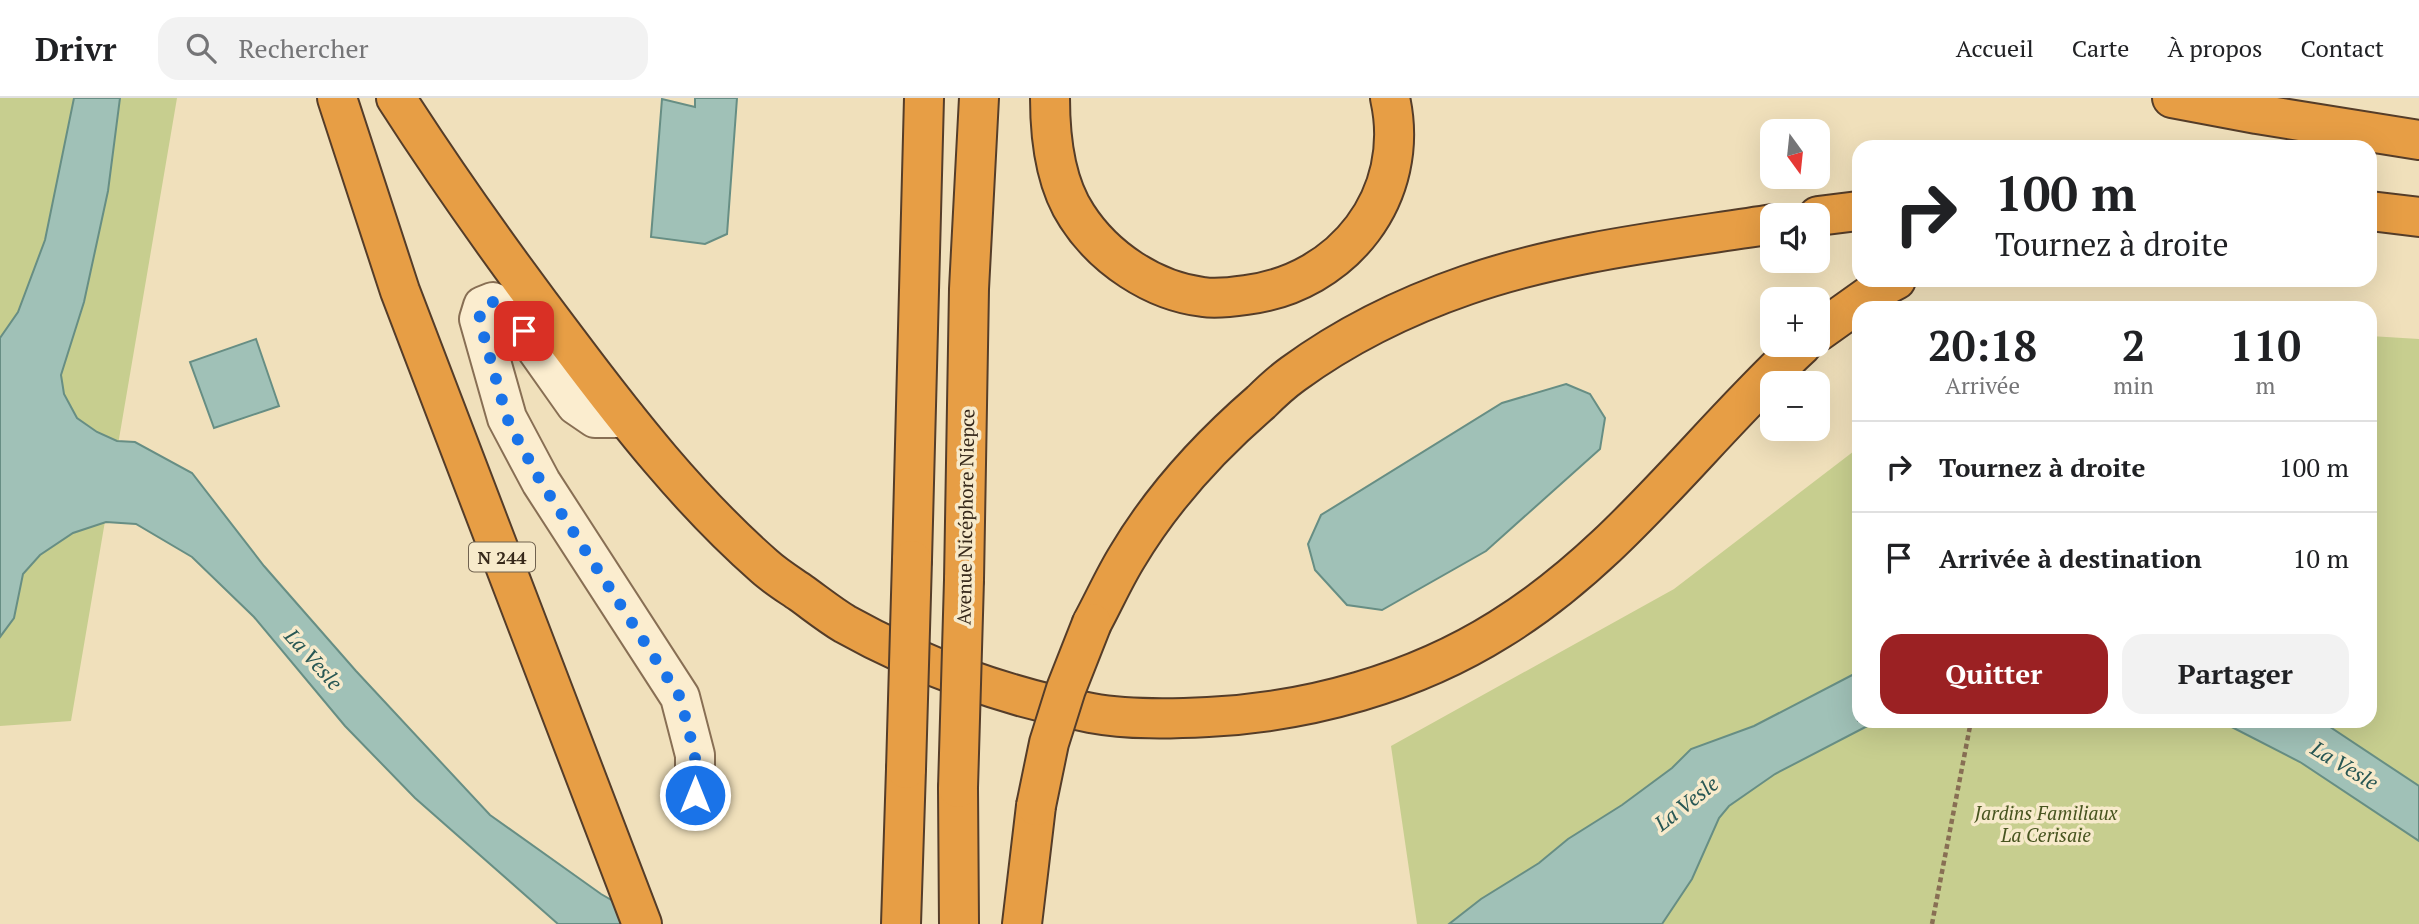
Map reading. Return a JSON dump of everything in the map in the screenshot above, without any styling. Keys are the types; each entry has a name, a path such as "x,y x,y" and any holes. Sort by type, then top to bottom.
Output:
{"highway":[{"path":"309,98 400,291"},
{"name":"N 244","path":"337,98 400,291 642,924"},
{"path":"396,98 433,156 515,272 626,418 705,511 768,570 843,623 895,649 996,691 1095,714 1172,719 1239,715 1300,706 1346,696 1450,656 1498,631 1544,600 1587,565 1630,525 1789,357"},
{"path":"901,924 924,98"},
{"path":"1050,98 1051,129 1062,185 1076,215 1106,251 1151,282 1203,297 1230,297 1259,294 1307,277 1330,263 1367,225 1389,177 1395,134 1390,98"},
{"path":"2172,98 2419,139"},
{"name":"Avenue Nicéphore Niepce","path":"959,924 958,788 969,289 979,102"},
{"path":"1830,214 1852,212"},
{"path":"2377,212 2419,217"},
{"path":"1022,924 1036,806 1052,733 1092,623 1126,558 1157,513 1193,468 1240,419 1292,374 1348,339 1407,309 1467,285 1529,267 1597,253 1760,226"},
{"path":"2377,229 2419,230"},
{"path":"1862,301 1883,287"},
{"path":"1830,323 1852,308"},
{"path":"1033,924 1036,806"}],"lane":[{"path":"626,418 595,418 576,405 510,313 493,302 483,306 479,319 507,418 541,482 680,697 695,755 695,795"}],"path":[{"path":"1932,924 1970,728"}],"green space":[{"path":"0,98 177,98 71,721 0,726"},
{"name":"Jardins Familiaux La Cerisaie","path":"2377,336 2419,339 2419,924 1417,924 1391,746 1674,589 1852,453 1852,728 2377,728"}],"water":[{"name":"La Vesle","path":"74,98 120,98 108,191 84,302 61,375 64,394 77,418 97,432 117,441 135,442 192,473 264,566 356,671 490,815 601,894 653,924 558,924 415,798 345,726 254,617 192,557 136,524 106,522 73,533 40,555 23,574 14,618 0,637 0,338 18,312 45,240"},
{"path":"695,98 737,98 727,234 705,244 651,237 662,99 695,107"},
{"path":"256,339 279,406 214,428 190,362"},
{"path":"1566,384 1590,394 1605,418 1600,449 1486,551 1382,610 1347,605 1315,570 1308,544 1321,515 1502,403"},
{"name":"La Vesle","path":"1852,675 1852,728 1864,728 1775,774 1729,806 1719,818 1692,879 1662,924 1449,924 1481,899 1539,863 1568,839 1622,805 1672,768 1691,749 1754,726"},
{"name":"La Vesle","path":"2234,728 2332,728 2419,786 2419,841 2300,762"}],"route":[{"path":"524,331 510,313 493,302 483,306 479,319 507,418 541,482 680,697 695,755 695,795"}]}
